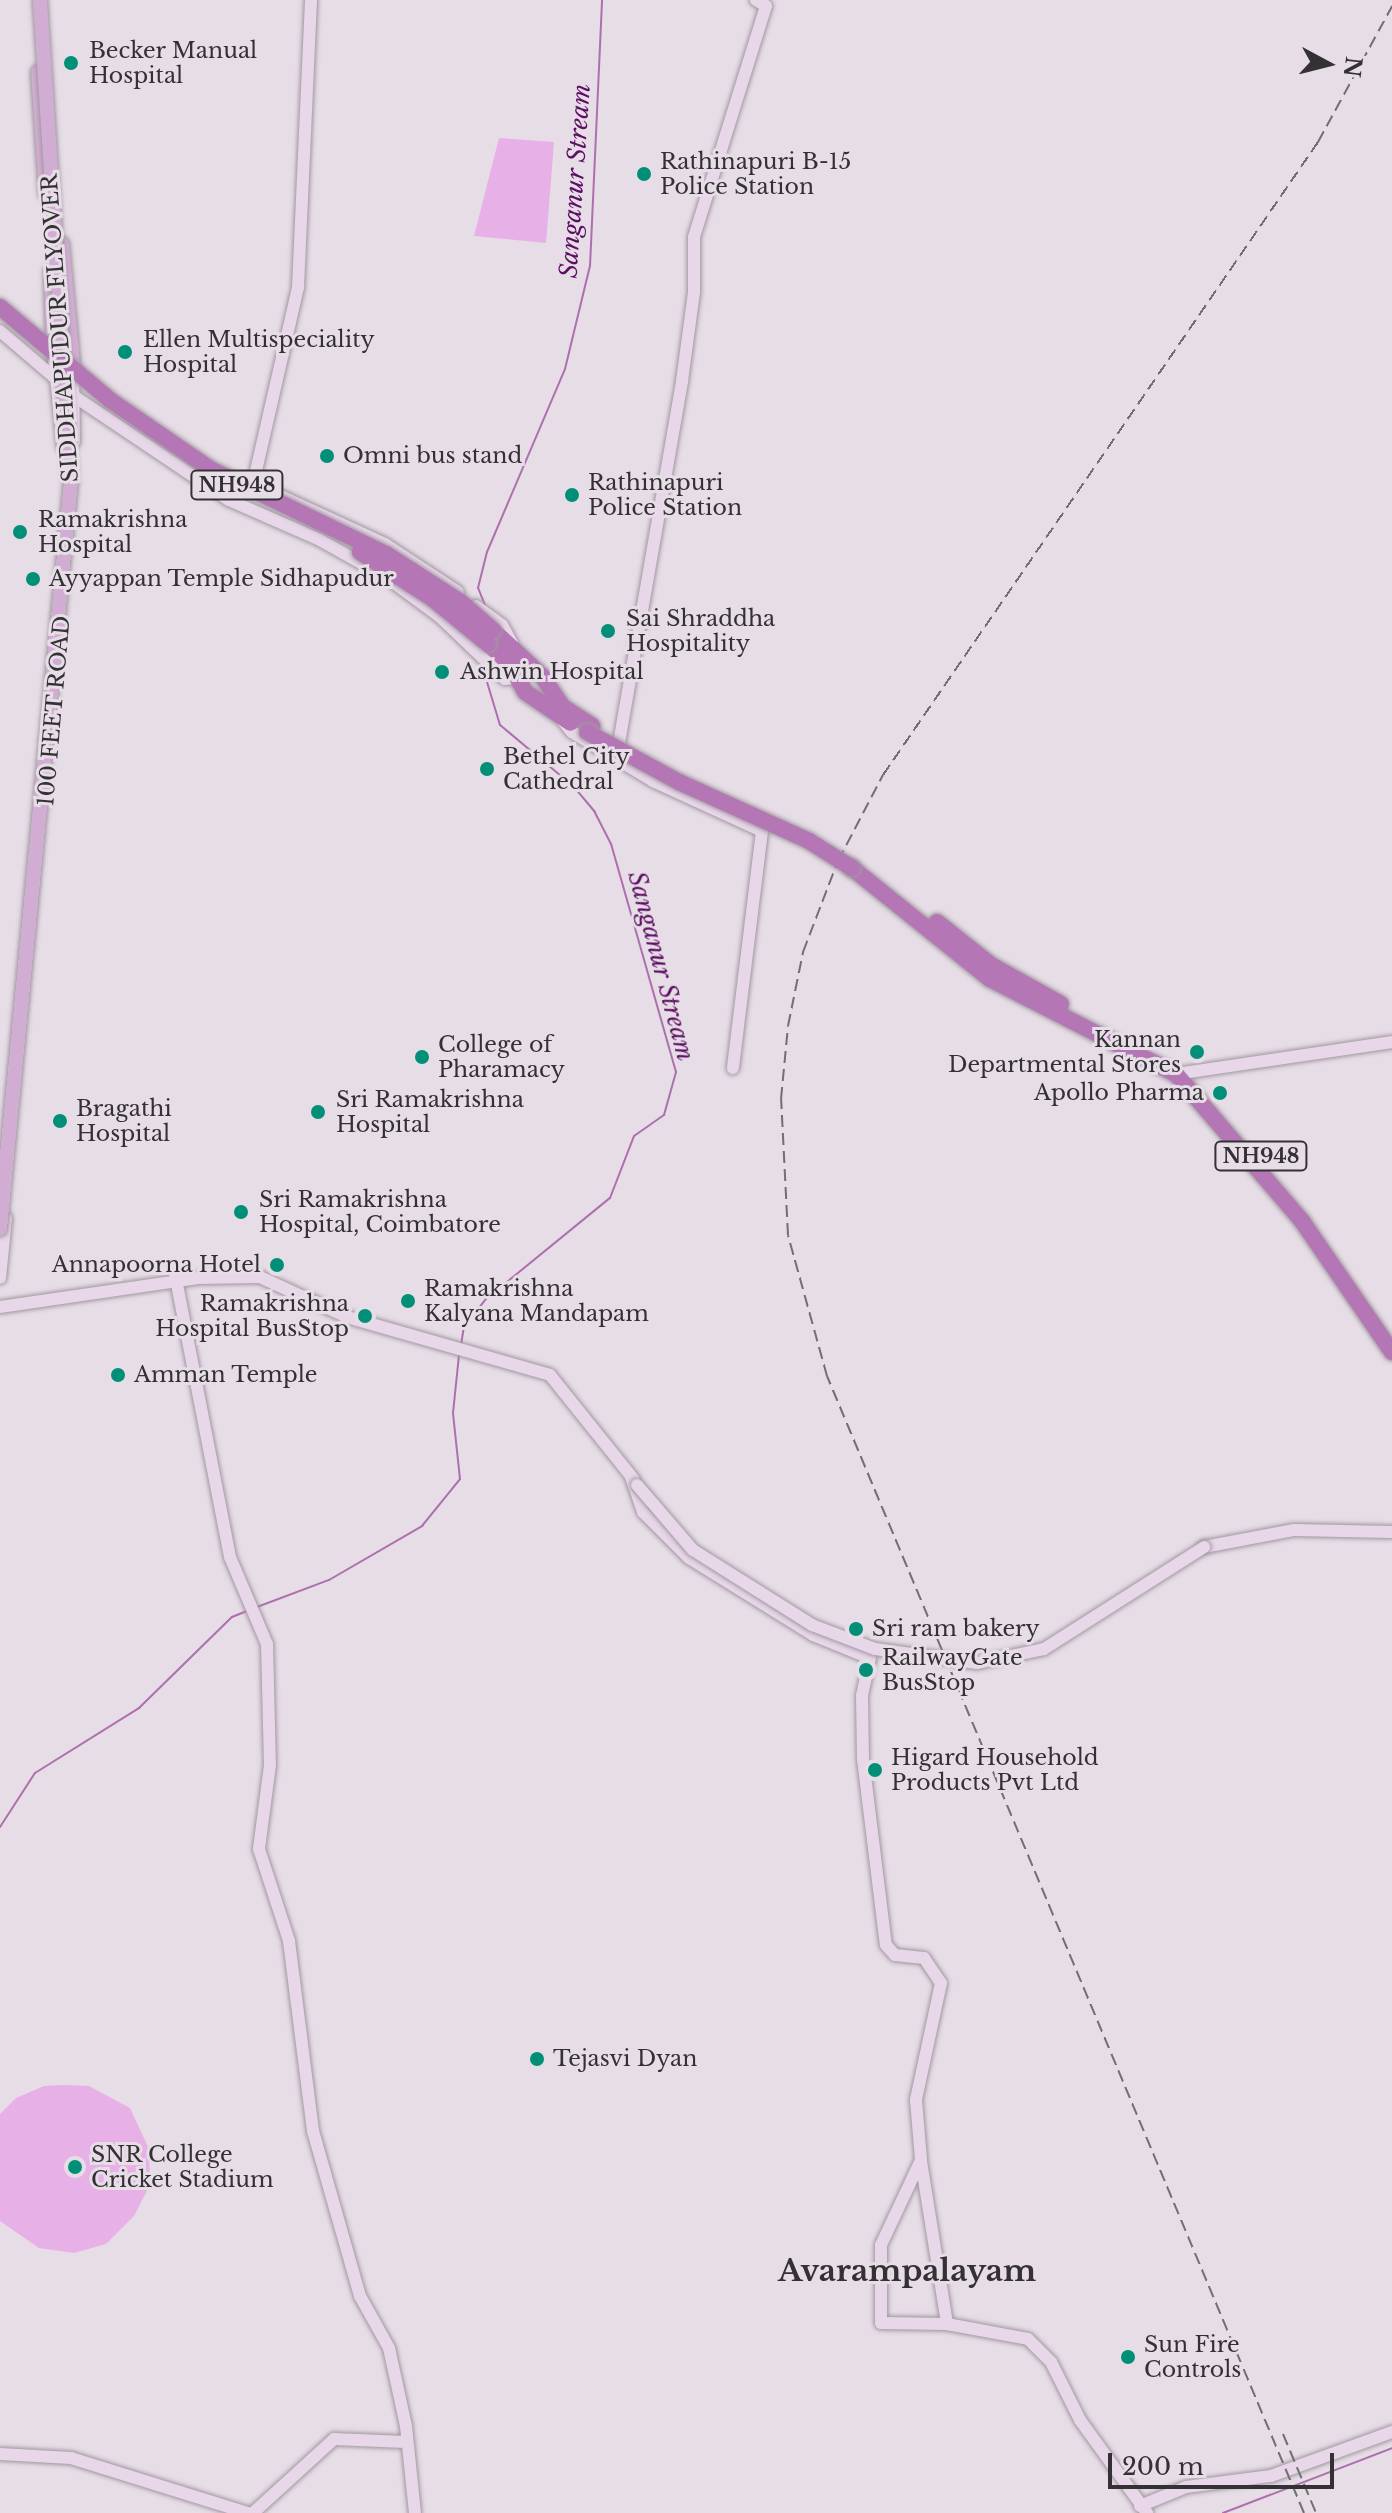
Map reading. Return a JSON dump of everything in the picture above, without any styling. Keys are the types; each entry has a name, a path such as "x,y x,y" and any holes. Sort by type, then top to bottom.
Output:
{"highway":[{"name":"NH948","path":"0,307 110,400 212,470 386,554 462,603 486,640"},
{"name":"NH948","path":"0,319 107,410 197,471 374,560 486,640 562,718 586,725 673,769 823,837 884,876 991,965 1080,1020 1182,1074 1322,1236 1392,1340"},
{"name":"NH948","path":"486,640 512,643 526,681"},
{"name":"NH948","path":"526,681 546,683 563,707 586,725"},
{"name":"NH948","path":"1182,1074 1302,1221 1392,1352"}],"main road":[{"name":"100 FEET ROAD","path":"40,0 53,343"},
{"name":"100 FEET ROAD","path":"40,0 73,362"},
{"name":"SIDDHAPUDUR FLYOVER","path":"0,1229 71,492 40,0"}],"street":[{"path":"253,484 298,287 311,0"},
{"path":"616,760 681,385 694,292 694,237 766,6 756,0"},
{"path":"0,299 73,362 175,437 253,484 339,520 441,579 471,602 486,640"},
{"path":"0,331 75,397 229,500 320,540 486,640"},
{"name":"100 FEET ROAD","path":"0,1201 66,500 53,343"},
{"name":"100 FEET ROAD","path":"0,1278 74,504 73,362"},
{"path":"562,718 572,732 616,760 762,831 733,1068"},
{"path":"1182,1074 1392,1042"},
{"path":"0,1301 176,1278 253,1275 337,1313 514,1362 560,1383 634,1481 693,1550 812,1625 875,1649 977,1663 1044,1649 1204,1547 1294,1530 1392,1532"},
{"path":"0,1307 176,1278"},
{"path":"176,1278 230,1557 267,1644 270,1765 259,1849 289,1941 313,2131 360,2296 389,2348 415,2513"},
{"path":"634,1481 643,1512 689,1558 813,1635 870,1658 862,1695 863,1759 886,1945 895,1955 924,1958 941,1983 916,2100 921,2160 947,2324"},
{"path":"921,2160 884,2234 879,2276 881,2323 947,2324 1028,2339 1046,2355 1080,2420 1144,2509 1186,2487 1271,2476 1392,2432"},
{"path":"0,2454 71,2458 251,2513 334,2439 406,2442"}],"shaded area":[{"path":"499,138 554,142 546,243 474,236"},
{"name":"SNR College Cricket Stadium","path":"44,2086 89,2086 130,2108 149,2149 150,2185 134,2216 106,2244 74,2253 39,2248 0,2221 0,2114 16,2098"}],"waterway":[{"name":"Sanganur Stream","path":"485,605 478,588 487,552 565,369 590,266 602,0"},
{"name":"Sanganur Stream","path":"461,1345 464,1327 486,1299 610,1198 634,1136 664,1115 676,1072 611,844 595,812 573,786 500,725 481,662"},
{"name":"Sanganur Stream","path":"257,1607 329,1580 422,1526 460,1479 453,1413 459,1355"},
{"name":"Sanganur Stream","path":"0,1827 35,1773 139,1708 232,1617 247,1611"},
{"path":"1223,2513 1392,2448"}],"railway":[{"path":"1304,2513 827,1376 788,1235 781,1099 788,1026 803,952 838,861 883,775 1318,142 1392,6"},
{"path":"1283,2434 1316,2513"}],"place":[{"name":"Becker Manual Hospital","path":"71,63"},
{"name":"Rathinapuri B-15 Police Station","path":"644,174"},
{"name":"Ellen Multispeciality Hospital","path":"125,352"},
{"name":"Omni bus stand","path":"327,456"},
{"name":"Rathinapuri Police Station","path":"572,495"},
{"name":"Ramakrishna Hospital","path":"20,532"},
{"name":"Ayyappan Temple Sidhapudur","path":"33,579"},
{"name":"Sai Shraddha Hospitality","path":"608,631"},
{"name":"Ashwin Hospital","path":"442,672"},
{"name":"Bethel City Cathedral","path":"487,769"},
{"name":"Kannan Departmental Stores","path":"1197,1052"},
{"name":"College of Pharamacy","path":"422,1057"},
{"name":"Apollo Pharma","path":"1220,1093"},
{"name":"Sri Ramakrishna Hospital","path":"318,1112"},
{"name":"Bragathi Hospital","path":"60,1121"},
{"name":"Sri Ramakrishna Hospital, Coimbatore","path":"241,1212"},
{"name":"Annapoorna Hotel","path":"277,1265"},
{"name":"Ramakrishna Kalyana Mandapam","path":"408,1301"},
{"name":"Ramakrishna Hospital BusStop","path":"365,1316"},
{"name":"Amman Temple","path":"118,1375"},
{"name":"Sri ram bakery","path":"856,1629"},
{"name":"RailwayGate BusStop","path":"866,1670"},
{"name":"Higard Household Products Pvt Ltd","path":"875,1770"},
{"name":"Tejasvi Dyan","path":"537,2059"},
{"name":"SNR College Cricket Stadium","path":"75,2167"},
{"name":"Sun Fire Controls","path":"1128,2357"}],"district":[{"name":"Avarampalayam","path":"907,2271"}]}
